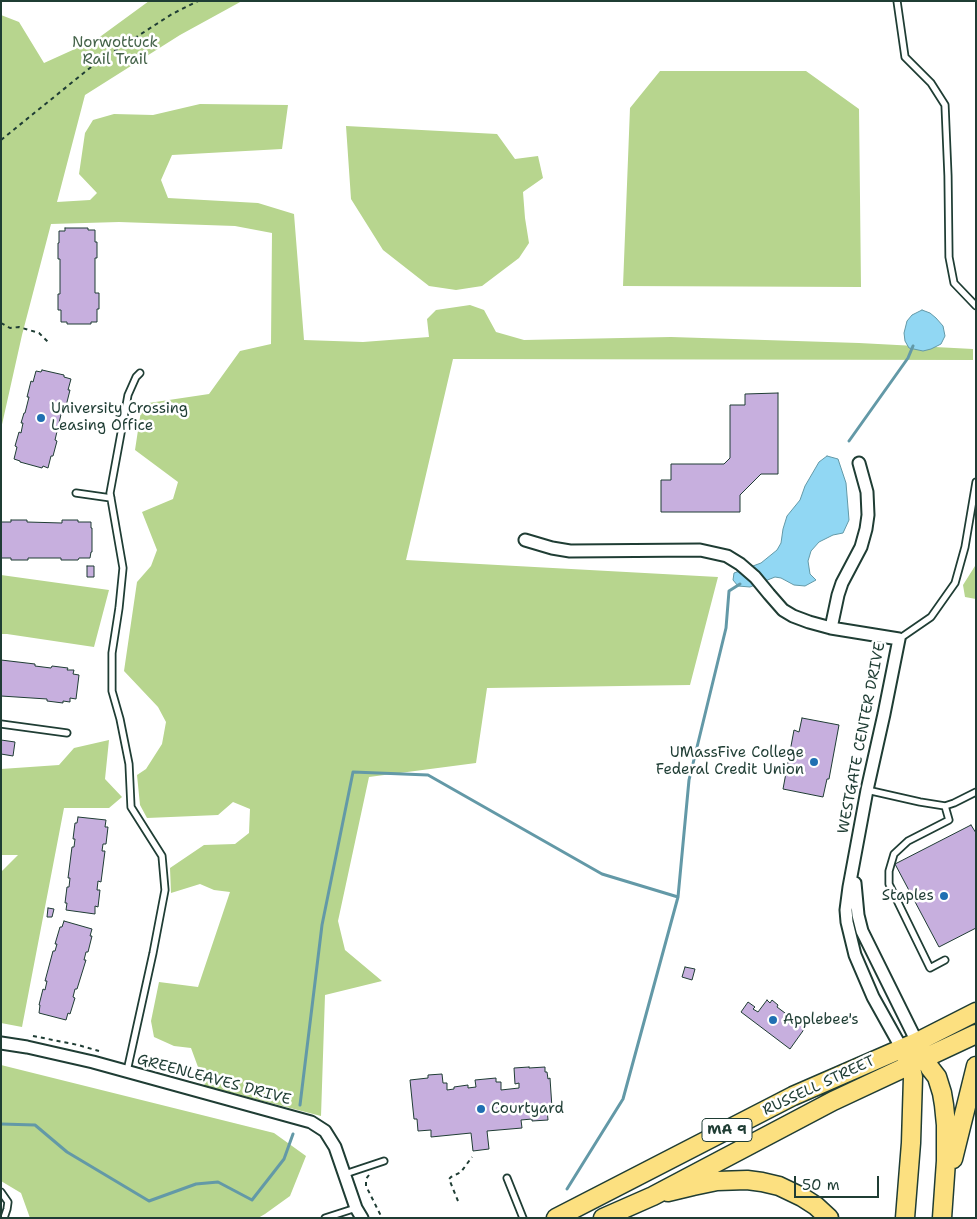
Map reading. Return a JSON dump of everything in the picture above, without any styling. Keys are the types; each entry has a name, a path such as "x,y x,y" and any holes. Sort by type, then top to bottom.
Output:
{"main road":[{"name":"RUSSELL STREET","path":"556,1218 793,1096 909,1045 976,1012"},
{"name":"RUSSELL STREET","path":"603,1218 653,1196 833,1101 976,1034"},
{"path":"909,1045 917,1061 937,1077 942,1093 946,1125 942,1218"},
{"path":"905,1218 911,1143 913,1077 917,1061"},
{"path":"944,1194 976,1066"},
{"path":"653,1196 717,1181 762,1182 779,1186 795,1193 816,1206 829,1218"}],"street":[{"path":"831,628 842,583 861,547 866,529 868,515 867,492 859,463"},
{"name":"WESTGATE CENTER DRIVE","path":"525,540 570,551 700,550 727,556 755,577 783,610 793,616 831,628 899,639 867,790 846,910 855,955 873,997 909,1045"},
{"name":"WESTGATE CENTER DRIVE","path":"857,849 856,898 862,931 882,973 909,1045"},
{"name":"GREENLEAVES DRIVE","path":"1,1043 84,1060 311,1122 325,1131 335,1147 359,1213"}],"lane":[{"path":"897,1 905,57 932,83 945,104 948,176 948,257 954,283 976,306"},
{"path":"127,1071 154,953 165,890 162,856 131,807 129,764 112,691 112,653 123,568 110,493 128,396 140,372"},
{"path":"899,639 931,617 955,583 965,547 976,482"},
{"path":"76,494 111,498"},
{"path":"1,724 67,733"},
{"path":"867,790 945,806 976,792"},
{"path":"945,806 949,820 908,841 894,854 889,871 889,884 930,968 945,960"},
{"path":"345,1174 384,1161"},
{"path":"507,1178 523,1218"},
{"path":"1,1192 8,1202 4,1218"},
{"path":"325,1218 359,1213"}],"path":[{"path":"1,140 96,63 172,14 198,1"},
{"path":"1,324 10,328 19,327 39,333 48,342"},
{"path":"458,1201 449,1179 461,1172 472,1157"},
{"path":"375,1172 369,1176 366,1186 382,1218"}],"green space":[{"name":"Norwottuck Rail Trail","path":"149,1 242,1 180,35 85,95 57,202 90,200 97,193 79,174 85,133 93,120 114,114 153,115 200,104 288,105 282,149 172,155 161,180 168,198 258,203 294,214 304,340 363,342 429,337 427,319 436,310 470,305 484,310 496,332 524,340 671,337 973,349 973,360 453,359 406,560 718,577 690,685 487,688 476,763 369,777 338,921 345,950 382,981 325,995 321,1116 205,1086 191,1048 174,1046 154,1037 151,1021 159,982 198,987 230,892 214,890 200,884 171,893 170,868 204,845 235,844 249,833 250,809 233,802 218,815 147,818 140,805 137,775 146,769 162,744 166,722 158,707 124,671 137,582 151,566 157,550 142,512 173,499 178,482 135,450 142,404 209,394 240,351 271,344 272,233 235,226 119,222 51,224 22,335 1,429 1,15 19,22 44,63 97,39"},
{"path":"660,71 806,71 859,109 861,287 623,286 630,108"},
{"path":"346,126 497,134 515,159 538,156 543,178 523,192 529,243 519,258 482,286 456,290 429,286 383,250 351,199"},
{"path":"975,566 976,599 965,597 963,585"},
{"path":"1,575 109,590 94,647 1,634"},
{"path":"109,740 105,779 122,797 109,808 64,808 22,1027 1,1023 1,872 18,855 1,855 1,769 59,765 74,748"},
{"path":"1,1065 274,1133 306,1156 290,1196 258,1218 30,1218 21,1193 1,1181"}],"water":[{"path":"922,310 936,318 943,326 945,336 941,344 923,351 909,348 905,341 904,333 907,321 912,315"},
{"path":"827,456 838,459 846,483 849,520 843,533 833,535 819,542 811,551 808,561 810,574 816,580 805,586 794,585 775,577 750,587 738,586 733,580 734,573 761,563 777,550 781,543 787,516 800,500 805,486 819,462"}],"building":[{"path":"65,228 88,228 88,230 95,230 97,258 95,258 95,293 99,293 99,309 97,309 97,322 91,322 91,324 67,324 67,322 61,322 61,310 58,310 60,259 58,259 58,243 59,231 65,231"},
{"name":"University Crossing Leasing Office","path":"42,370 64,375 64,377 71,379 66,406 63,406 55,440 57,441 48,468 43,466 42,468 14,459 17,447 15,446 19,432 21,433 23,423 21,423 29,397 27,397 31,381 33,382 36,371 41,372"},
{"path":"778,393 778,474 761,474 740,495 740,512 661,512 661,480 671,480 671,464 724,464 730,458 730,405 745,405 745,394"},
{"path":"11,520 62,523 62,520 91,522 92,552 90,558 79,558 78,560 28,558 28,560 11,560 11,558 1,558 1,522 11,522"},
{"path":"87,566 94,566 94,577 87,577"},
{"path":"1,660 74,670 73,674 79,675 76,699 70,698 70,702 63,701 63,703 47,701 47,699 1,696"},
{"path":"802,718 839,725 829,779 827,779 823,797 783,789 794,730 799,732"},
{"path":"1,740 15,742 13,756 1,754"},
{"path":"78,817 106,820 105,827 108,827 106,844 103,844 102,851 105,851 101,882 98,881 97,890 100,890 98,907 95,906 95,914 66,910 67,903 65,903 67,887 69,887 70,878 68,878 72,847 74,847 75,839 73,839 75,823 77,823"},
{"name":"Staples","path":"971,825 976,833 976,928 939,947 895,864"},
{"path":"48,908 54,909 52,917 47,917"},
{"path":"64,921 92,929 88,952 86,952 84,960 86,960 77,989 75,989 73,997 75,998 70,1014 68,1013 66,1020 39,1013 39,1005 43,989 45,990 47,981 45,981 53,951 55,951 60,927 62,927"},
{"path":"685,967 695,969 692,980 682,977"},
{"name":"Applebee's","path":"767,1000 770,1003 772,1000 778,1005 777,1007 805,1028 790,1049 741,1012 748,1002 758,1012"},
{"name":"Courtyard","path":"545,1067 548,1079 550,1078 552,1108 547,1109 548,1120 521,1120 522,1128 487,1131 489,1149 473,1151 471,1133 431,1137 431,1130 418,1131 417,1119 414,1119 410,1080 428,1078 428,1075 442,1074 443,1083 447,1083 447,1090 468,1085 468,1088 476,1087 475,1080 496,1078 496,1082 501,1082 501,1090 519,1088 519,1083 515,1084 514,1068"}],"waterway":[{"path":"849,441 908,358 913,346"},
{"path":"567,1189 623,1099 678,897 689,780 726,628 729,591 740,584"},
{"path":"300,1105 322,925 353,772 428,775 602,874 678,897"},
{"path":"1,1124 35,1125 67,1152 149,1201 196,1184 218,1182 252,1200 284,1159 293,1134"}],"place":[{"name":"University Crossing Leasing Office","path":"41,418"},
{"name":"UMassFive College Federal Credit Union","path":"814,762"},
{"name":"Staples","path":"944,896"},
{"name":"Applebee's","path":"773,1020"},
{"name":"Courtyard","path":"481,1109"}]}
